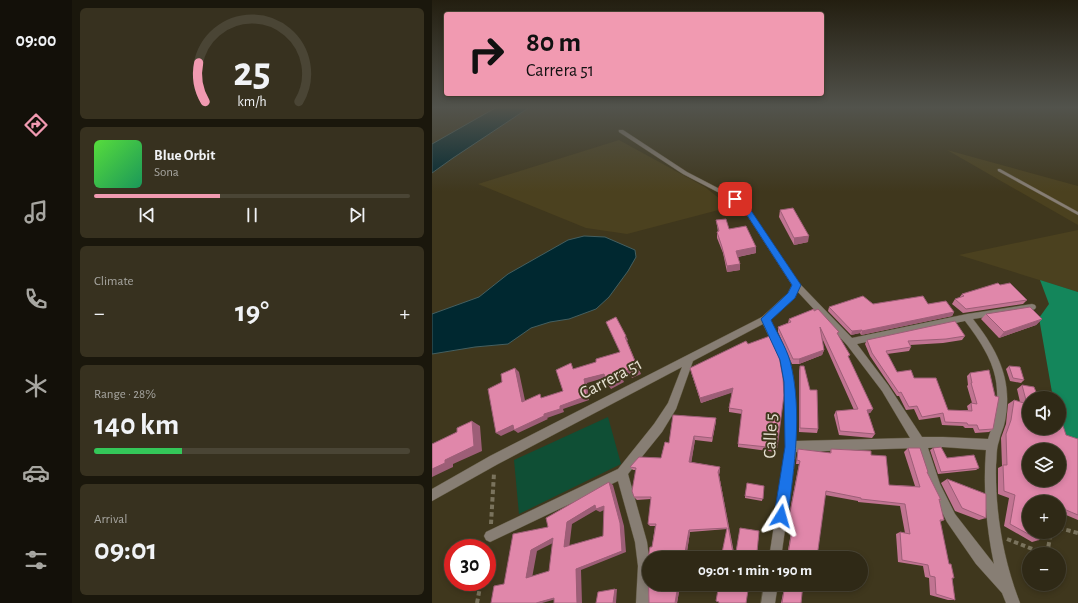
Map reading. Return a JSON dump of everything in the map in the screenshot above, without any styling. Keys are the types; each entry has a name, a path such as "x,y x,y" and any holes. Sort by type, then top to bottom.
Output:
{"street":[{"path":"627,135 685,173 735,199 747,210 796,285 850,342 885,388 920,444 939,496 950,518 981,559 1007,588"},
{"name":"Carrera 51","path":"432,495 494,460 690,357 766,319 791,295 796,285"},
{"path":"850,342 967,317 1032,307"},
{"path":"967,317 992,350 1001,376 1000,420 992,445 991,478 994,533 1007,588 1013,603"},
{"name":"Calle 5","path":"766,319 785,360 788,374 791,447 776,551"},
{"path":"490,536 622,473 658,428 672,406 690,357"},
{"path":"791,447 951,442 992,445"},
{"path":"622,473 641,542 644,566 643,603"},
{"path":"768,603 770,591"}],"lane":[{"path":"999,170 1078,214"}],"path":[{"path":"490,539 494,460"},
{"path":"1066,530 1078,533"},
{"path":"994,533 1029,547"},
{"path":"477,603 479,591"}],"shaded area":[{"path":"619,140 705,187 730,207 627,234 586,228 478,184"},
{"path":"947,150 1078,186 1078,225"},
{"path":"1078,230 1078,292 959,255"}],"green space":[{"path":"1040,280 1078,292 1078,469 1062,435 1066,435 1066,391 1052,391 1039,318 1049,304"},
{"path":"608,417 621,464 519,514 514,460"}],"water":[{"path":"448,135 488,135 432,173 432,144"},
{"path":"584,236 605,237 635,250 636,257 628,271 609,297 596,309 569,319 550,322 531,328 508,344 475,347 432,354 432,314 479,297 508,274 568,240"}],"building":[{"path":"793,208 809,236 794,238 780,210"},
{"path":"726,219 729,229 746,226 756,247 736,251 740,264 727,266 717,232 719,231 716,220"},
{"path":"998,283 1000,285 1010,283 1027,300 966,309 955,299 964,296 962,294"},
{"path":"863,296 873,304 923,296 928,304 946,301 954,312 862,331 852,331 829,307"},
{"path":"1030,307 1042,319 1004,332 986,314"},
{"path":"814,309 814,311 818,309 839,332 837,333 850,355 848,356 873,409 867,410 875,434 840,431 836,411 858,409 820,327 824,350 799,359 793,359 778,327 791,322 789,319"},
{"path":"616,317 626,336 625,337 639,371 630,374 628,370 620,374 622,379 608,385 604,374 584,379 587,396 560,406 560,409 544,414 544,416 514,430 513,425 496,433 488,389 502,382 501,374 515,368 522,402 540,394 541,398 563,391 556,370 571,363 573,369 596,362 596,359 620,352 606,322"},
{"path":"955,321 965,336 946,339 908,341 911,347 886,351 897,372 911,370 914,378 936,378 948,410 972,411 971,403 977,404 971,383 970,373 989,370 995,396 999,397 993,429 979,430 977,425 945,422 943,413 922,417 917,406 909,407 901,392 899,393 872,353 867,340"},
{"path":"770,336 779,356 783,378 784,395 777,448 738,444 742,410 729,408 733,388 700,398 690,368 746,341 748,344"},
{"path":"800,366 804,366 810,390 817,390 818,429 800,428"},
{"path":"1009,366 1020,367 1024,380 1013,378"},
{"path":"1022,385 1034,387 1036,391 1024,391"},
{"path":"1014,400 1022,402 1022,435 1066,435 1078,439 1078,515 1066,510 1066,495 1022,495 1022,531 1010,524 1015,495 1004,491 1003,465 1007,465 1006,434 1011,420"},
{"path":"673,415 716,418 712,438 694,436 689,462 720,467 718,472 733,551 722,551 727,528 689,530 685,551 649,551 650,547 652,547 656,524 648,524 651,497 634,497 632,491 636,468 630,467 639,457 661,458 665,442 669,443"},
{"path":"472,421 474,446 445,460 445,463 432,469 432,444 457,432 457,428"},
{"path":"941,447 947,458 974,455 979,468 941,472 933,448"},
{"path":"908,448 920,448 927,472 941,500 939,499 944,520 940,520 949,564 951,564 954,578 952,578 955,600 936,594 935,577 930,576 928,565 902,560 900,532 910,534 905,504 861,499 826,491 818,551 789,551 793,525 788,523 800,461 797,460 798,449 831,453 831,449 871,451 871,455 886,456 889,485 920,487"},
{"path":"947,479 986,494 986,518 962,508"},
{"path":"609,482 620,523 622,551 576,569 577,603 554,603 554,598 536,603 491,603 493,591 496,591 496,586 504,584 513,534 548,527 546,518","holes":["595,505 596,509 604,506 603,536 564,547 567,522","553,538 549,571 526,578 531,550"]},
{"path":"747,483 764,486 763,499 745,496"},
{"path":"740,528 759,531 757,551 736,551"},
{"path":"615,589 613,603 596,603 598,592"},
{"path":"649,591 677,591 675,603 649,603"},
{"path":"718,591 748,591 746,603 719,603 716,601"},
{"path":"784,591 802,591 801,603 782,603"}],"route":[{"path":"735,199 747,210 796,285 791,295 766,319 785,360 789,382 791,447 781,516"}]}
